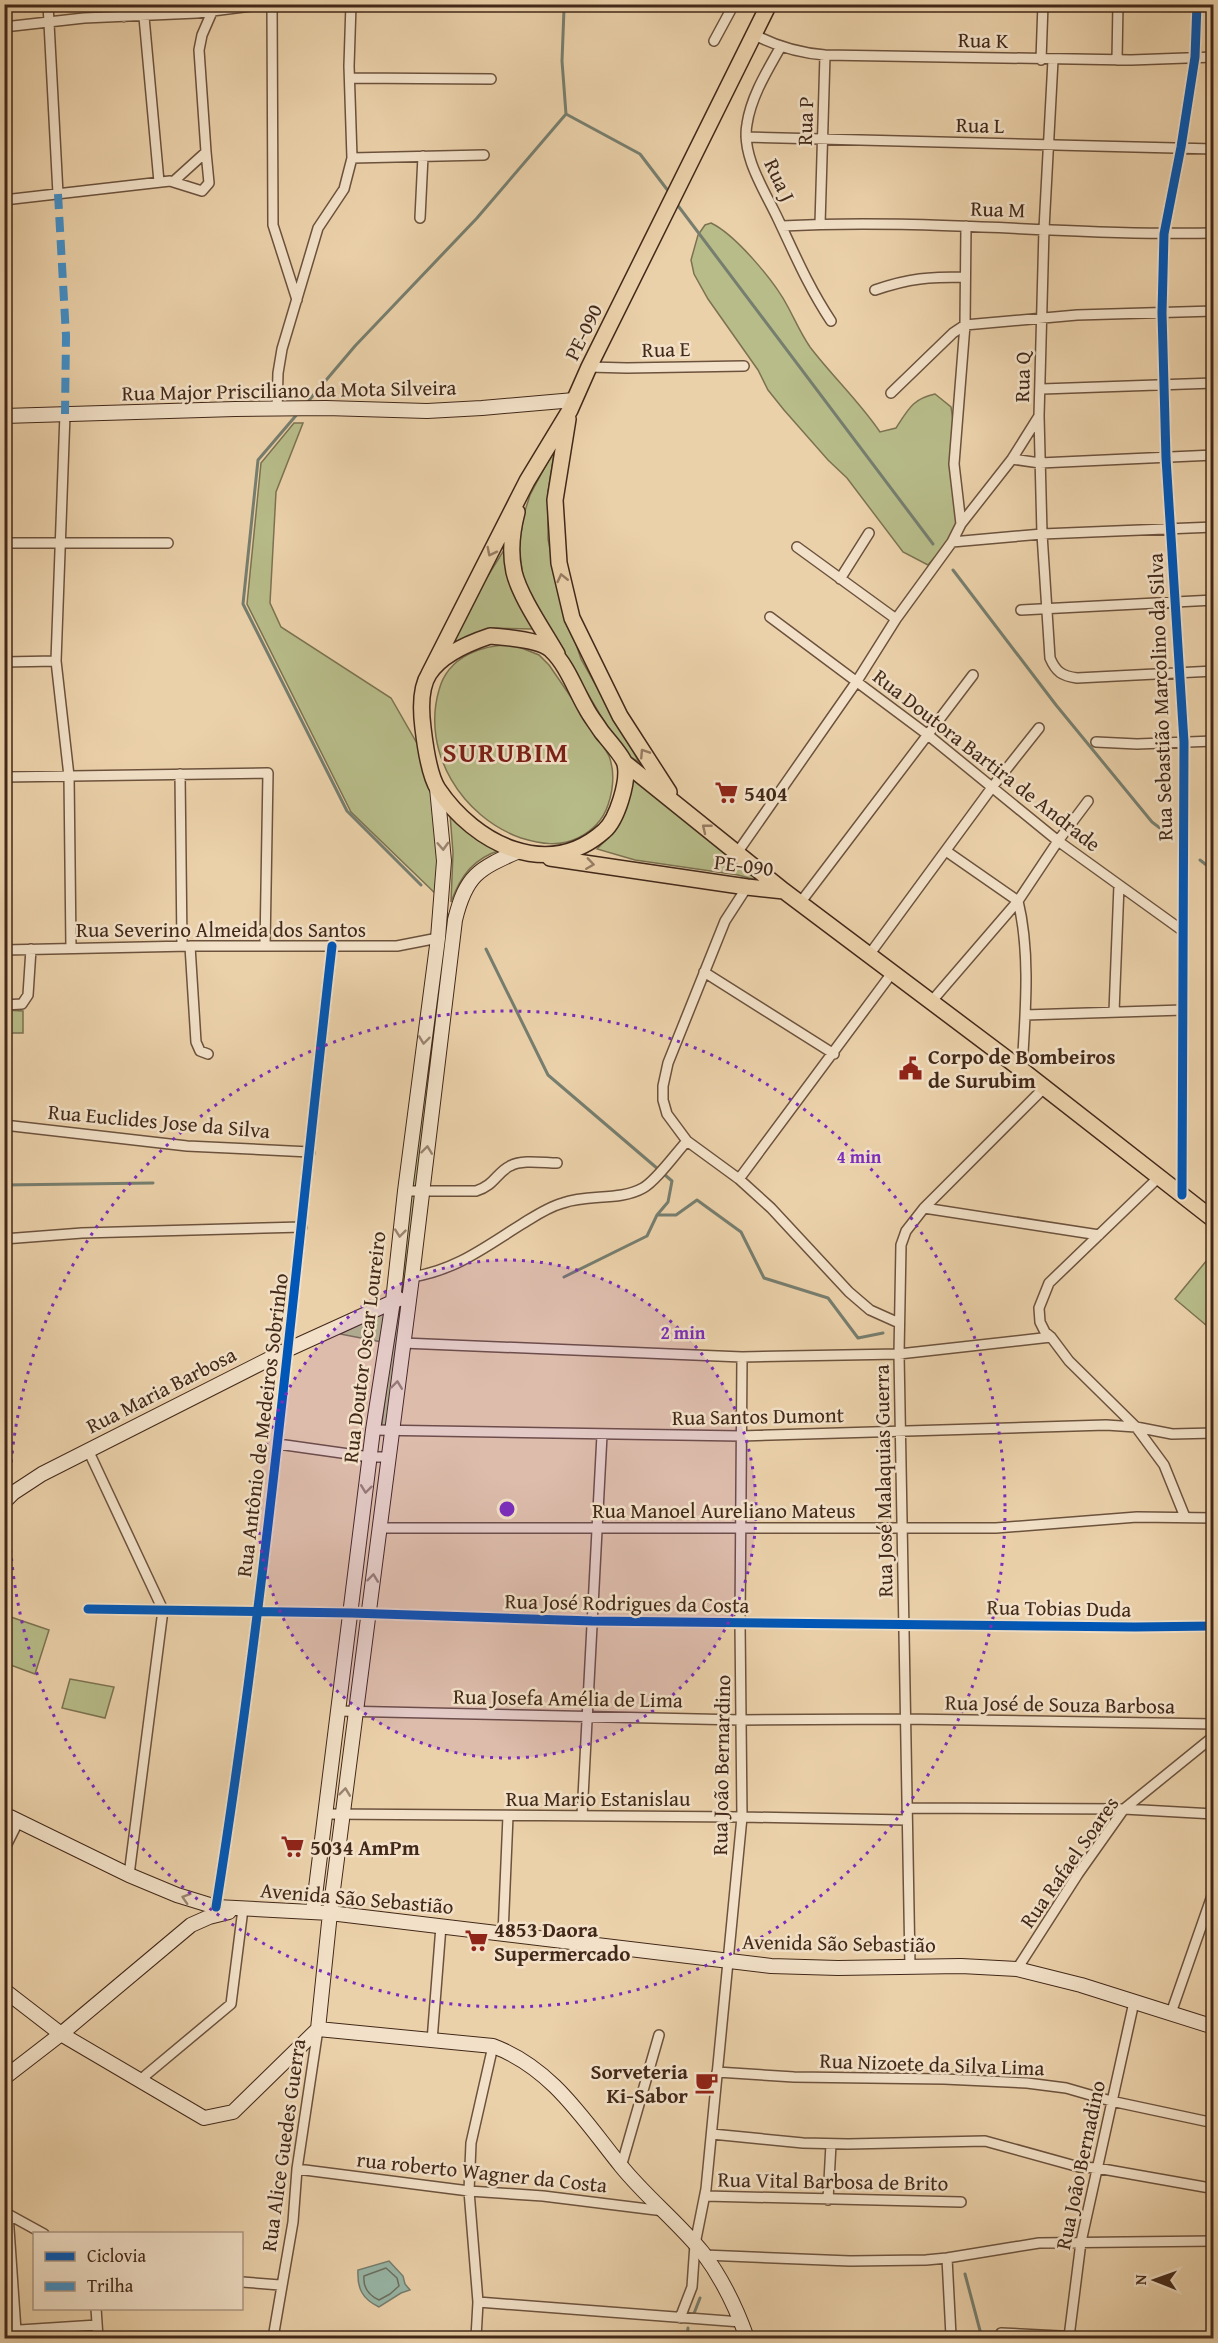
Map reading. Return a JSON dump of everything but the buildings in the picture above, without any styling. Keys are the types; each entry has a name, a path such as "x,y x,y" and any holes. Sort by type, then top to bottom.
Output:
{"main road":[{"name":"PE-090","path":"769,4 572,405 527,481 429,674 423,695 422,717 427,754 437,788 461,817 477,832 493,842 526,853 747,888 784,891"},
{"name":"PE-090","path":"572,405 555,500 559,563 572,618 620,717 675,803"},
{"name":"Rua Major Prisciliano da Mota Silveira","path":"4,416 326,408 427,411 572,405"},
{"name":"PE-090","path":"527,481 516,516 512,539 514,572 587,710 626,763 784,891 1022,1070 1214,1220"},
{"name":"PE-090","path":"429,674 466,644 490,636 514,637 550,648 569,675"},
{"name":"PE-090","path":"526,853 579,849 591,843 608,828 619,808 626,763"},
{"name":"Rua Doutor Oscar Loureiro","path":"313,1911 438,938 444,861 437,788"},
{"name":"Rua Doutor Oscar Loureiro","path":"318,2029 342,1815 412,1277 455,920 460,897 481,868 526,853"},
{"name":"Rua Maria Barbosa","path":"7,1494 88,1450 289,1350 393,1301 409,1296"},
{"path":"4,1814 129,1875 177,1895 216,1907 243,1909"},
{"path":"4,2078 61,2034 191,1925 209,1917 243,1909"},
{"name":"Avenida São Sebastião","path":"243,1909 313,1911 771,1966 1017,1969 1057,1978 1214,2027"},
{"path":"4,1990 61,2034 204,2118 233,2112 318,2029 494,2046 514,2053 536,2068 559,2089 621,2167 705,2255 741,2322 747,2338"}],"street":[{"path":"48,4 58,194"},
{"path":"124,4 124,17"},
{"path":"4,27 84,18 144,17 197,9 212,12 267,4"},
{"path":"272,4 273,225 297,300"},
{"path":"283,409 278,373 282,349 318,228 344,189 352,158 351,4"},
{"path":"550,4 581,4"},
{"path":"714,40 734,4"},
{"path":"1041,60 1043,4"},
{"path":"1117,60 1118,4"},
{"name":"Rua Sebastião Marcolino da Silva","path":"1182,1195 1184,742 1166,458 1162,313 1164,234 1195,57 1197,4"},
{"path":"4,200 174,181 196,190 205,190 209,183 199,50 202,34 212,12"},
{"path":"144,17 159,182"},
{"name":"Rua K","path":"755,35 780,48 825,55 1041,60 1214,57"},
{"name":"Rua J","path":"780,48 761,83 747,123 746,137 750,159 801,272 831,321"},
{"name":"Rua P","path":"820,224 825,55"},
{"name":"Rua Q","path":"1053,60 1044,229 1041,319 1042,389 1039,416 1042,534 1050,658 1055,670 1064,676 1077,678 1180,672"},
{"path":"350,78 491,79"},
{"name":"Rua L","path":"746,137 1214,149"},
{"path":"174,181 206,152"},
{"path":"352,158 484,155"},
{"path":"420,218 423,156"},
{"name":"Rua M","path":"782,226 820,224 966,226 1164,234 1214,233"},
{"path":"961,524 954,465 965,325 966,226"},
{"path":"875,290 905,280 925,277 965,277"},
{"path":"891,393 965,325 1077,315 1214,311"},
{"name":"Rua E","path":"589,367 744,366"},
{"path":"1042,389 1214,383"},
{"path":"65,414 56,661 69,776 71,948"},
{"path":"737,853 896,619 952,542 961,524 1012,459 1039,416"},
{"path":"1012,459 1040,463 1214,455"},
{"path":"952,542 1042,534 1214,527"},
{"path":"840,579 868,534"},
{"path":"4,543 168,543"},
{"path":"797,547 896,619"},
{"path":"1021,610 1214,600"},
{"name":"Rua Doutora Bartira de Andrade","path":"770,617 928,735 1058,841 1183,932"},
{"path":"4,662 56,661"},
{"path":"1180,672 1214,671"},
{"path":"800,903 973,675"},
{"path":"869,955 993,786 1039,728"},
{"path":"1096,742 1214,741"},
{"path":"4,777 268,773 266,946"},
{"path":"180,774 186,946 196,1042 200,1051 208,1054"},
{"path":"931,1002 1018,902 1058,841 1088,801"},
{"path":"946,851 1018,902 1023,925 1025,1015 1022,1070"},
{"path":"1114,1012 1119,885"},
{"path":"747,888 725,921 668,1063 663,1086 667,1114 687,1141 739,1179 771,1208 849,1292 870,1310 899,1323"},
{"name":"Rua Severino Almeida dos Santos","path":"4,950 186,946 397,946 438,938"},
{"name":"Rua Antônio de Medeiros Sobrinho","path":"216,1907 258,1613 289,1350 332,946"},
{"path":"4,1005 22,1004 28,995 32,949"},
{"path":"704,972 834,1054"},
{"path":"739,1179 892,973"},
{"path":"1025,1015 1183,1010"},
{"name":"Rua José Malaquias Guerra","path":"910,1966 899,1354 901,1245 906,1231 924,1208 1044,1088"},
{"name":"Rua Euclides Jose da Silva","path":"4,1125 187,1146 310,1152"},
{"path":"412,1277 444,1270 464,1261 559,1204 576,1199 620,1195 645,1187 687,1141"},
{"path":"405,1191 476,1191 487,1187 509,1166 517,1163 557,1162"},
{"path":"1159,1177 1049,1283 1040,1308 1040,1322 1045,1332 1090,1384 1136,1426 1164,1465 1185,1517"},
{"path":"924,1208 1099,1236"},
{"path":"4,1239 82,1233 302,1227"},
{"path":"403,1342 742,1357 899,1354 1051,1337"},
{"name":"Rua João Bernardino","path":"680,2318 692,2287 695,2244 705,2196 742,1817 740,1623 742,1357"},
{"name":"Rua Santos Dumont","path":"373,1430 741,1436 1136,1426 1172,1434 1214,1433"},
{"path":"582,1816 602,1435"},
{"path":"278,1444 370,1457 388,1457"},
{"path":"88,1450 163,1610 129,1875"},
{"name":"Rua Manoel Aureliano Mateus","path":"379,1528 996,1528 1137,1517 1214,1518"},
{"name":"Rua José Rodrigues da Costa","path":"88,1609 351,1613 592,1621 904,1623"},
{"name":"Rua Tobias Duda","path":"904,1623 1214,1626"},
{"name":"Rua Josefa Amélia de Lima","path":"338,1711 741,1720 905,1719"},
{"name":"Rua José de Souza Barbosa","path":"905,1719 1214,1724"},
{"name":"Rua Rafael Soares","path":"1017,1969 1078,1874 1124,1809 1214,1736"},
{"path":"907,1808 1124,1809 1214,1814"},
{"name":"Rua Mario Estanislau","path":"325,1814 907,1820"},
{"path":"503,1934 508,1816"},
{"path":"4,1850 19,1820"},
{"path":"1171,2013 1214,1890"},
{"path":"140,2080 231,2004 243,1909"},
{"path":"432,2041 441,1926"},
{"name":"Rua João Bernadino","path":"1069,2337 1081,2242 1134,2002"},
{"name":"Rua Alice Guedes Guerra","path":"273,2338 280,2285 293,2222 297,2169 318,2029"},
{"path":"621,2167 659,2035"},
{"path":"476,2338 478,2302 470,2191 471,2144 494,2046"},
{"name":"Rua Nizoete da Silva Lima","path":"717,2072 794,2077 986,2080 1066,2088 1111,2101 1214,2123"},
{"path":"712,2134 831,2144 985,2141 1079,2167 1097,2168 1209,2188"},
{"path":"828,2200 831,2144"},
{"name":"rua roberto Wagner da Costa","path":"297,2169 470,2191 543,2196 664,2211"},
{"name":"Rua Vital Barbosa de Brito","path":"705,2196 961,2202"},
{"path":"6,2213 40,2232"},
{"path":"6,2213 16,2331"},
{"path":"705,2255 850,2261 947,2258 1039,2243 1214,2241"},
{"path":"947,2258 951,2336 948,2338"},
{"path":"243,2282 280,2285"},
{"path":"478,2302 741,2322"},
{"path":"96,2310 98,2338"},
{"path":"4,2331 98,2325"},
{"path":"1000,2333 1100,2338"}],"green space":[{"path":"711,223 743,248 765,273 782,297 810,347 880,432 896,428 911,406 927,396 935,394 951,407 957,471 956,522 952,537 928,565 903,552 847,478 784,410 768,390 758,370 708,299 694,274 691,260 698,235 705,225"},
{"path":"294,423 303,423 276,492 270,603 281,627 391,698 426,759 439,828 439,897 351,812 247,604 261,463"},
{"path":"555,448 548,492 548,539 557,586 581,659 639,762 630,757 606,725 539,610 523,578 519,546 524,514 530,495"},
{"path":"504,550 507,550 534,629 492,628 468,636 450,646 479,590"},
{"path":"514,645 539,655 549,665 606,750 611,762 612,787 606,810 592,828 571,841 557,844 536,842 500,828 481,815 464,798 441,759 436,736 435,713 439,690 450,668 468,654 479,650"},
{"path":"630,773 758,877 756,880 738,875 635,860 597,849 622,816 628,796"},
{"path":"450,814 501,850 483,858 470,869 459,884 451,902 453,853"},
{"path":"446,914 450,914 387,1431 381,1431"},
{"path":"5,1010 23,1011 23,1033 5,1033"},
{"path":"1207,1260 1213,1265 1213,1331 1175,1299"},
{"path":"386,1312 382,1342 340,1334"},
{"path":"5,1615 49,1630 35,1674 5,1663"},
{"path":"70,1679 114,1687 105,1718 62,1708"}],"water":[{"path":"389,2261 403,2276 410,2290 379,2307 368,2300 362,2292 358,2282 358,2270"}],"waterway":[{"path":"564,9 562,61 566,114 640,154 669,192"},
{"path":"305,405 355,346 477,218 566,114"},
{"path":"676,203 933,544"},
{"path":"299,412 258,460 243,604 347,811 421,885"},
{"path":"953,570 1056,705 1152,822 1173,838"},
{"path":"1200,860 1214,871"},
{"path":"486,949 548,1075 672,1181 668,1202 657,1215 676,1215 697,1200 741,1232 764,1278 828,1298 858,1338 883,1333"},
{"path":"4,1185 153,1183"},
{"path":"564,1277 647,1236 657,1215"},
{"path":"965,2274 982,2338"},
{"path":"693,2316 700,2298"},
{"path":"687,2338 688,2328"}],"marked path":[{"path":"58,194 66,336 65,414"}],"cycle path":[{"path":"1182,1195 1184,742 1166,458 1162,313 1164,234 1195,57 1197,4"},
{"path":"216,1907 265,1547 332,946"},
{"path":"88,1609 351,1613 592,1621 1214,1626"}],"place":[{"name":"5404","path":"726,793"},
{"name":"Corpo de Bombeiros de Surubim","path":"910,1068"},
{"name":"5034 AmPm","path":"292,1847"},
{"name":"4853 Daora Supermercado","path":"476,1941"},
{"name":"Sorveteria Ki-Sabor","path":"706,2083"}],"district":[{"name":"SURUBIM","path":"506,752"}]}
